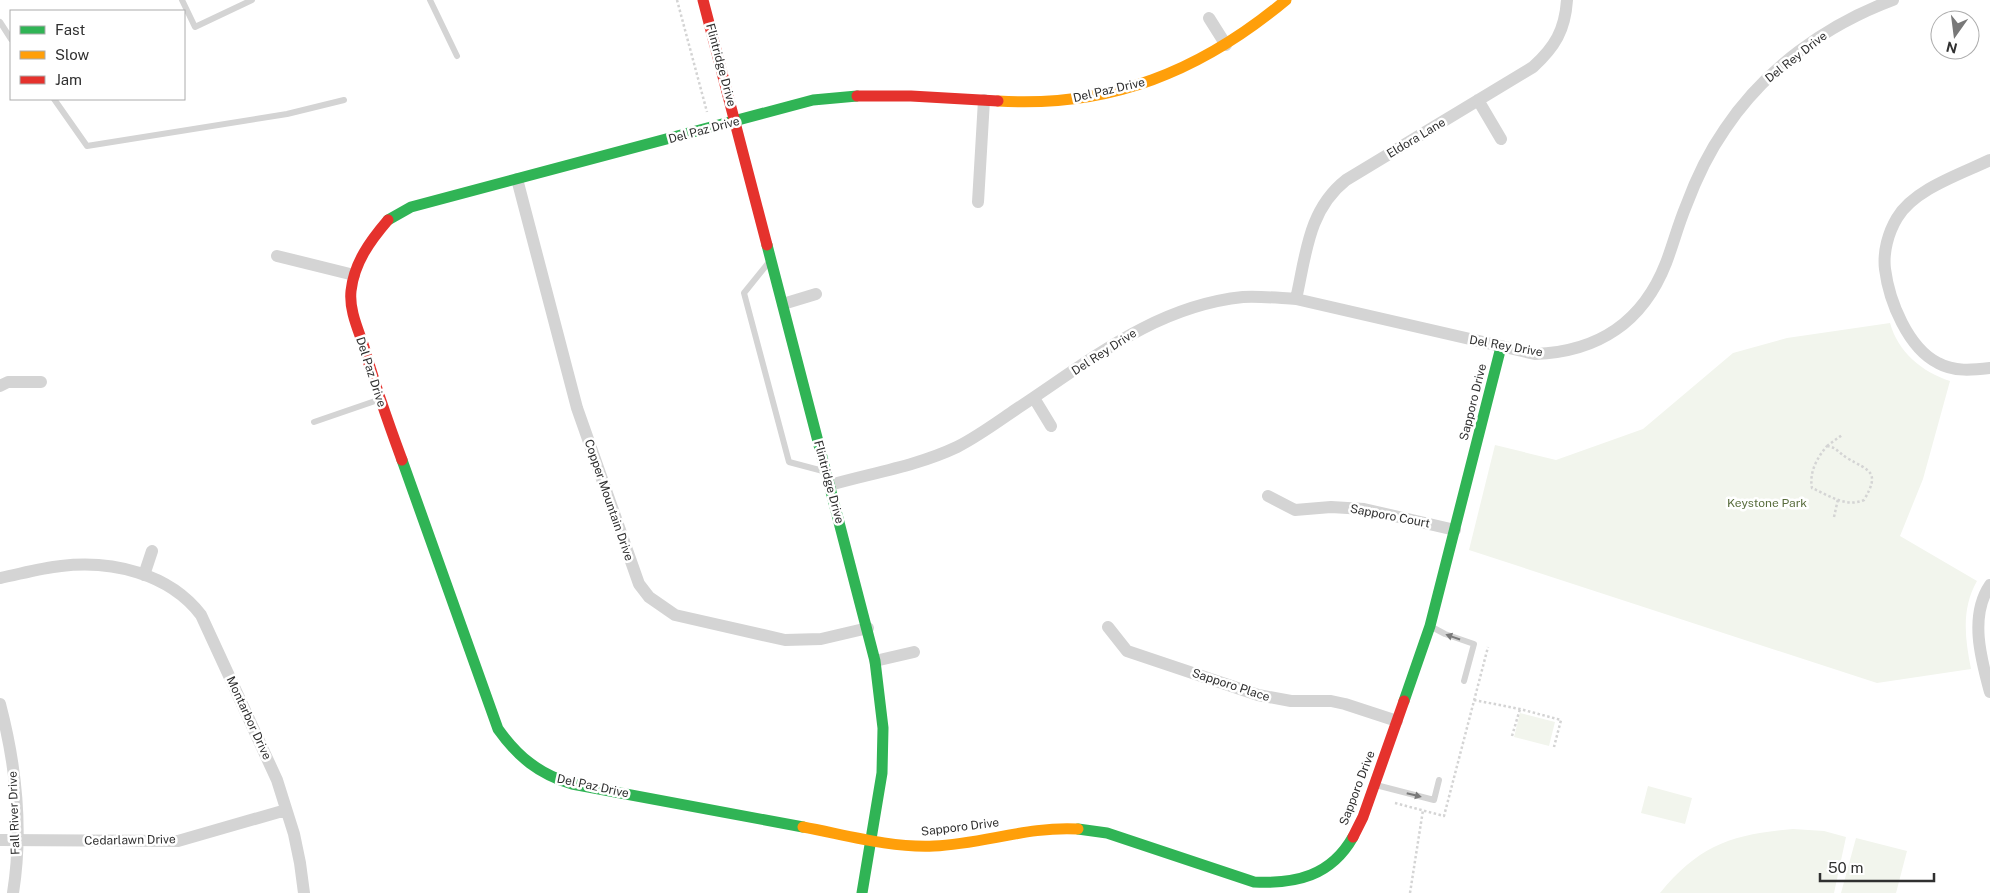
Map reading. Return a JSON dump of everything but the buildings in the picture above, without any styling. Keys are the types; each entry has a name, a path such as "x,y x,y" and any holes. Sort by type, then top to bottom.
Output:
{"street":[{"name":"Flintridge Drive","path":"703,0 876,661 880,691 883,752 879,800 862,893"},
{"name":"Del Paz Drive","path":"872,839 572,784 537,771 508,744 498,729 380,399 352,309 351,292 354,275 363,253 374,235 389,220 411,207 813,100 855,94 1011,102 1066,100 1123,89 1178,71 1226,45 1260,22 1286,0"},
{"name":"Eldora Lane","path":"1296,300 1311,231 1324,202 1333,190 1346,180 1533,67 1548,54 1556,42 1562,28 1567,0"},
{"name":"Del Rey Drive","path":"828,478 914,462 958,446 1150,323 1171,314 1217,301 1267,296 1296,300 1535,354 1556,353 1598,341 1635,315 1646,301 1665,265 1698,176 1725,128 1744,104 1764,82 1811,42 1848,19 1894,0"},
{"path":"1209,18 1226,45"},
{"path":"978,202 984,100"},
{"path":"1478,100 1502,139"},
{"path":"1990,160 1923,192 1897,217 1888,235 1885,269 1898,313 1910,338 1922,352 1938,363 1954,369 1974,370 1990,368"},
{"name":"Copper Mountain Drive","path":"517,179 576,408 638,584 655,602 675,615 785,640 821,639 868,628"},
{"path":"276,256 354,275"},
{"path":"784,304 816,294"},
{"name":"Sapporo Drive","path":"872,839 898,845 935,846 1039,830 1064,828 1084,830 1107,834 1254,882 1291,882 1309,876 1340,856 1352,839 1375,784 1430,626 1501,347"},
{"path":"0,386 8,382 41,382"},
{"path":"1034,398 1051,426"},
{"name":"Sapporo Court","path":"1268,496 1294,510 1331,507 1364,509 1455,530"},
{"path":"144,574 152,551"},
{"name":"Montarbor Drive","path":"0,578 60,566 106,566 144,574 163,582 192,602 201,615 268,757 286,810 300,863 304,893"},
{"path":"1990,585 1980,606 1978,623 1979,638 1990,692"},
{"name":"Sapporo Place","path":"1108,627 1127,651 1258,695 1291,701 1331,701 1397,721"},
{"path":"876,661 914,652"},
{"name":"Fall River Drive","path":"0,704 12,753 16,805 17,841 13,893"},
{"name":"Cedarlawn Drive","path":"0,840 178,841 286,810"}],"lane":[{"path":"182,0 195,27 252,0"},
{"path":"430,0 457,56"},
{"path":"0,22 10,37"},
{"path":"55,100 88,146 287,114 344,100"},
{"path":"771,258 744,293 789,462 828,478"},
{"path":"314,422 380,399"},
{"path":"1430,626 1445,634 1474,644 1464,681"},
{"path":"1375,784 1434,800 1439,780"}],"path":[{"path":"677,0 711,128"},
{"path":"1826,446 1834,447 1844,456 1868,468 1872,475 1872,482 1864,500 1848,503 1812,488 1810,479 1813,468 1826,446 1842,435"},
{"path":"1834,517 1838,499"},
{"path":"1452,783 1488,647"},
{"path":"1474,700 1520,709 1561,720 1554,747"},
{"path":"1512,736 1520,709"},
{"path":"1395,802 1423,810 1410,893"}],"green space":[{"name":"Keystone Park","path":"1890,323 1899,343 1912,360 1930,372 1950,381 1923,479 1900,536 1977,581 1968,602 1966,613 1966,635 1971,669 1877,683 1469,550 1495,445 1556,460 1643,429 1733,353 1787,338"},
{"path":"1520,713 1555,722 1549,746 1514,737"},
{"path":"1648,786 1692,798 1685,824 1641,813"},
{"path":"1793,829 1824,831 1846,837 1834,893 1660,893 1689,863 1719,845 1752,834"},
{"path":"1856,838 1907,851 1896,893 1841,893"}],"traffic: fast":[{"path":"388,220 411,207 813,100 857,96"},
{"path":"767,245 875,661 883,728 882,773 862,893"},
{"path":"1404,701 1430,626 1501,347"},
{"path":"402,460 498,729 513,748 539,770 572,784 803,827"},
{"path":"1078,829 1107,833 1254,882 1284,881 1311,875 1334,861 1353,837"}],"traffic: slow":[{"path":"998,101 1039,102 1079,98 1116,91 1152,80 1187,65 1221,47 1254,25 1286,0"},
{"path":"803,827 868,840 918,846 952,845 1042,830 1078,829"}],"traffic: jam":[{"path":"703,0 767,245"},
{"path":"857,96 911,96 998,101"},
{"path":"388,220 369,244 359,262 351,291 351,305 354,319 402,460"},
{"path":"1353,837 1363,817 1404,701"}]}
